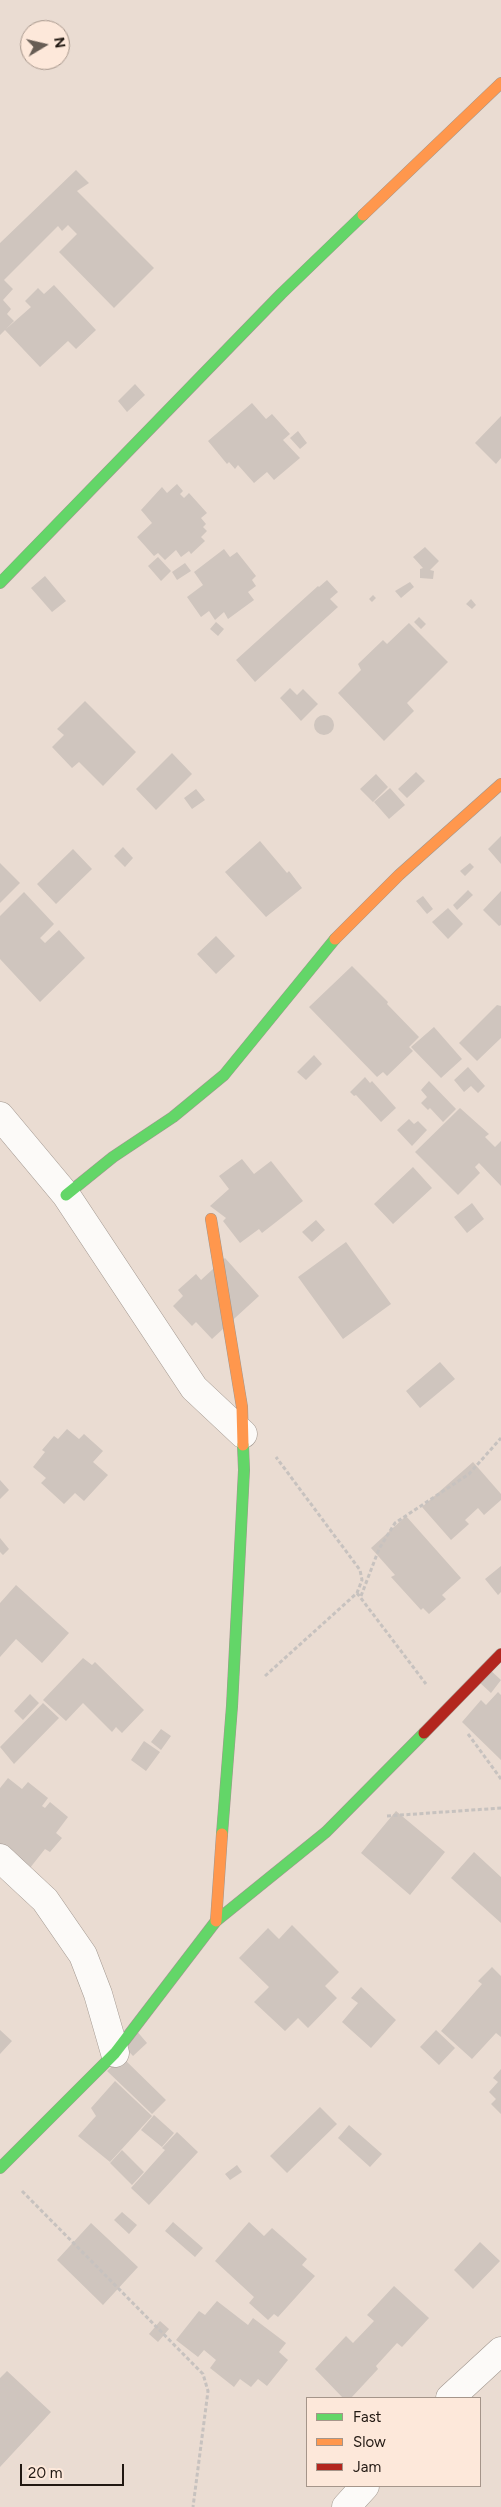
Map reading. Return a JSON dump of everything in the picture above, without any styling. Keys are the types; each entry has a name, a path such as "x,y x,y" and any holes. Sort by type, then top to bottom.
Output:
{"street":[{"path":"0,583 280,294 501,83"},
{"path":"66,1195 113,1157 173,1116 224,1075 345,927 399,874 501,784"},
{"path":"0,1116 66,1195 194,1388 243,1434"},
{"path":"211,1219 242,1406 244,1470 232,1706 216,1921"},
{"path":"0,2168 115,2052 216,1921 326,1832 501,1654"},
{"path":"0,1858 45,1900 83,1955 98,1994 115,2052"},
{"path":"451,2397 501,2351"},
{"path":"346,2507 364,2487"}],"path":[{"path":"361,1596 379,1549 394,1523 468,1474 501,1438"},
{"path":"232,1706 357,1593 362,1580 360,1570 273,1453"},
{"path":"357,1593 501,1779"},
{"path":"381,1816 501,1808"},
{"path":"21,2191 203,2374 208,2391 193,2507"}],"building":[{"path":"76,170 89,183 77,191 154,268 114,308 59,252 77,234 68,225 62,231 58,226 4,280 13,289 3,300 11,309 7,314 14,321 6,329 31,307 25,301 38,288 44,294 54,285 96,330 76,349 68,341 40,367 5,330 0,335 0,243"},
{"path":"135,384 145,395 127,412 118,401"},
{"path":"252,403 266,419 272,414 290,434 283,440 300,458 274,480 267,472 254,483 238,465 235,469 229,462 227,464 208,441"},
{"path":"501,416 501,458 496,464 475,443"},
{"path":"298,431 307,443 300,449 290,438"},
{"path":"177,484 183,491 180,494 184,498 189,493 207,513 201,518 206,524 203,527 207,531 201,537 205,541 191,554 189,551 181,557 176,550 165,560 158,553 154,556 137,537 152,523 141,510 162,487 167,493"},
{"path":"425,547 439,561 430,570 434,571 433,579 420,578 420,569 423,568 413,557"},
{"path":"224,549 230,557 237,552 256,576 252,580 256,586 248,592 254,600 228,619 224,612 215,620 209,611 201,617 187,597 203,585 194,572"},
{"path":"158,557 171,571 161,581 148,566"},
{"path":"185,563 191,571 177,580 172,572"},
{"path":"45,576 66,601 52,612 31,588"},
{"path":"327,580 338,592 330,599 338,607 255,682 236,660"},
{"path":"410,582 414,587 401,598 395,591"},
{"path":"373,595 376,598 372,602 369,599"},
{"path":"471,599 476,605 472,609 466,604"},
{"path":"419,617 426,624 421,629 414,622"},
{"path":"216,622 224,629 218,636 210,629"},
{"path":"409,623 448,662 407,703 414,711 384,741 338,693 361,670 358,664 383,640 387,644"},
{"path":"290,688 297,695 303,689 318,704 301,721 280,698"},
{"path":"85,701 136,752 103,786 79,762 72,768 52,747 64,735 57,729"},
{"path":"324,715 331,718 334,725 331,732 324,735 317,732 314,725 317,718"},
{"path":"172,753 192,774 156,810 136,789"},
{"path":"416,772 425,781 407,798 398,789"},
{"path":"376,774 388,787 373,802 360,789"},
{"path":"390,788 405,805 389,819 374,802"},
{"path":"196,789 205,800 192,809 184,798"},
{"path":"501,836 501,864 488,849"},
{"path":"260,841 287,873 289,871 302,888 266,917 225,872"},
{"path":"123,847 133,858 125,867 114,856"},
{"path":"73,849 92,869 56,904 37,884"},
{"path":"0,863 20,883 0,903"},
{"path":"470,863 474,867 465,876 460,871"},
{"path":"468,890 473,895 457,910 453,905"},
{"path":"501,891 501,925 499,926 483,910"},
{"path":"24,892 54,924 40,938 45,943 59,930 85,958 40,1002 0,959 0,916"},
{"path":"423,896 433,909 427,914 416,901"},
{"path":"448,908 463,924 448,939 432,922"},
{"path":"216,936 235,956 216,974 197,954"},
{"path":"352,966 419,1037 409,1047 413,1051 387,1076 383,1072 377,1077 309,1007"},
{"path":"497,1005 501,1006 501,1038 477,1061 459,1043"},
{"path":"434,1027 462,1059 441,1078 411,1047"},
{"path":"314,1055 322,1064 306,1080 297,1072"},
{"path":"468,1067 485,1086 478,1093 471,1086 464,1092 454,1080"},
{"path":"365,1077 370,1083 372,1081 396,1108 381,1122 356,1095 354,1096 350,1092"},
{"path":"429,1081 456,1109 443,1122 430,1108 428,1110 421,1103 427,1097 421,1090"},
{"path":"460,1108 489,1134 485,1137 495,1147 501,1141 501,1186 479,1163 475,1167 480,1173 458,1195 415,1152"},
{"path":"409,1119 414,1124 418,1121 427,1130 412,1146 397,1130"},
{"path":"242,1159 254,1174 271,1161 303,1201 262,1233 259,1229 240,1243 223,1221 226,1218 210,1206 229,1189 219,1176"},
{"path":"413,1167 432,1188 393,1224 374,1204"},
{"path":"472,1203 484,1219 467,1233 454,1217"},
{"path":"316,1220 325,1230 312,1242 302,1232"},
{"path":"346,1242 391,1304 343,1339 298,1277"},
{"path":"225,1258 259,1296 212,1339 196,1322 192,1326 173,1306 183,1296 178,1290 196,1274 201,1280"},
{"path":"440,1362 455,1379 420,1408 406,1391"},
{"path":"67,1429 79,1439 84,1434 103,1451 93,1462 108,1475 84,1501 75,1493 64,1504 41,1483 46,1478 33,1467 45,1452 42,1450 54,1436 58,1439"},
{"path":"473,1462 501,1494 501,1500 484,1515 478,1508 465,1520 469,1524 451,1540 422,1507"},
{"path":"0,1480 9,1490 0,1499"},
{"path":"406,1516 461,1578 442,1595 446,1599 429,1614 423,1608 421,1610 391,1577 395,1575 371,1548"},
{"path":"0,1538 9,1549 3,1555 0,1552"},
{"path":"501,1566 501,1592 498,1595 485,1579"},
{"path":"16,1585 69,1633 42,1663 16,1639 0,1657 0,1603"},
{"path":"83,1658 92,1665 95,1662 144,1710 122,1733 116,1727 112,1732 83,1703 66,1721 43,1700"},
{"path":"489,1669 501,1680 491,1693 478,1681"},
{"path":"498,1692 501,1695 501,1760 462,1722 481,1700 486,1705"},
{"path":"30,1694 39,1703 23,1720 14,1711"},
{"path":"43,1703 59,1718 14,1764 0,1747"},
{"path":"161,1729 171,1736 161,1750 151,1742"},
{"path":"144,1741 160,1752 146,1771 131,1760"},
{"path":"8,1778 22,1789 28,1782 48,1798 42,1806 45,1808 50,1802 68,1817 56,1833 62,1838 50,1852 45,1849 22,1878 0,1852 0,1788"},
{"path":"396,1811 445,1852 410,1895 361,1853"},
{"path":"474,1852 501,1877 501,1923 451,1878"},
{"path":"292,1925 339,1972 325,1986 337,1998 308,2028 298,2018 285,2031 254,2002 269,1987 239,1958 268,1928 279,1939"},
{"path":"492,1967 501,1976 501,2037 496,2033 472,2059 441,2031 482,1984 478,1981"},
{"path":"361,1987 396,2020 371,2048 342,2022 358,2003 351,1998"},
{"path":"135,2029 147,2043 133,2056 120,2042"},
{"path":"0,2030 12,2041 0,2054"},
{"path":"436,2030 455,2048 439,2065 420,2047"},
{"path":"122,2057 166,2100 152,2114 107,2071"},
{"path":"501,2069 501,2114 491,2104 496,2099 489,2092 498,2082 493,2078"},
{"path":"115,2081 152,2116 110,2162 78,2136 96,2116 91,2108"},
{"path":"320,2107 337,2124 287,2173 270,2156"},
{"path":"154,2115 174,2133 162,2147 141,2130"},
{"path":"349,2125 382,2154 370,2167 338,2138"},
{"path":"177,2132 198,2152 149,2205 131,2188 165,2150 162,2148"},
{"path":"122,2150 144,2172 132,2185 110,2163"},
{"path":"237,2165 242,2172 230,2180 225,2174"},
{"path":"122,2212 137,2225 129,2234 114,2220"},
{"path":"173,2222 203,2248 195,2257 165,2231"},
{"path":"249,2222 264,2236 272,2228 307,2259 302,2265 315,2276 278,2317 274,2314 268,2320 249,2303 254,2297 215,2261"},
{"path":"91,2223 138,2267 103,2305 57,2260"},
{"path":"480,2242 500,2261 473,2289 454,2270"},
{"path":"394,2286 429,2318 402,2347 397,2343 376,2366 378,2369 352,2397 342,2397 315,2369 346,2336 353,2343 374,2321 367,2315"},
{"path":"217,2301 248,2325 253,2318 286,2343 279,2352 288,2360 267,2386 258,2379 251,2387 240,2379 234,2387 210,2368 216,2360 204,2350 198,2357 176,2340 199,2311 205,2315"},
{"path":"160,2321 169,2329 158,2342 149,2334"},
{"path":"7,2371 51,2412 0,2467 0,2378"}],"traffic: fast":[{"path":"0,583 281,294 363,215"},
{"path":"66,1195 113,1157 173,1117 224,1075 335,939"},
{"path":"222,1834 232,1706 244,1470 243,1445"},
{"path":"0,2168 115,2053 216,1921 326,1832 424,1733"}],"traffic: slow":[{"path":"363,215 501,83"},
{"path":"335,939 399,875 501,784"},
{"path":"211,1219 242,1407 243,1445"},
{"path":"216,1921 222,1834"}],"traffic: jam":[{"path":"424,1733 501,1654"}]}
